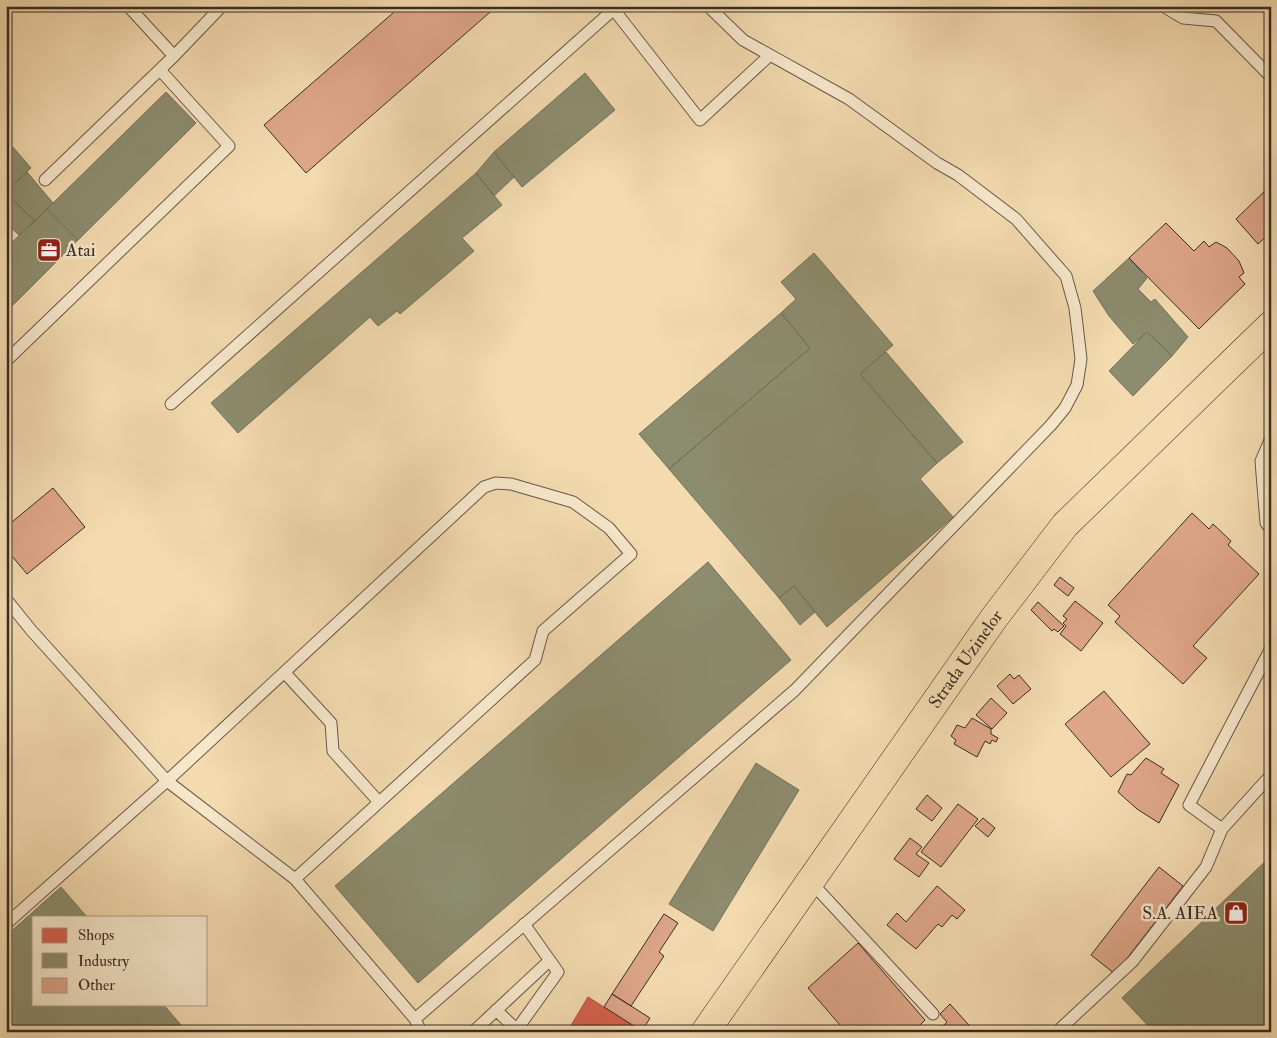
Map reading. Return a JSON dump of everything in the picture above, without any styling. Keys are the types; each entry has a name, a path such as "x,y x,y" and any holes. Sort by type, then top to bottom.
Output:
{"main road":[{"name":"Strada Uzinelor","path":"705,1032 994,618 1065,525 1271,325"}],"lane":[{"path":"128,6 174,56"},
{"path":"46,180 160,70 222,6"},
{"path":"415,1018 795,690 1051,425 1065,408 1076,385 1081,359 1080,336 1076,308 1066,276 1016,219 958,175 937,163 848,99 743,40 708,6"},
{"path":"1163,6 1183,18 1216,22 1223,26 1271,77"},
{"path":"171,404 613,8 700,120 770,55"},
{"path":"6,361 229,146 160,70"},
{"path":"1271,438 1261,461 1266,523 1271,529"},
{"path":"6,924 167,781 484,487 496,483 511,484 573,502 609,528 630,554 543,632 535,660 295,879"},
{"path":"6,599 31,630 167,781 295,879 415,1018 421,1032"},
{"path":"1222,829 1189,805 1271,648"},
{"path":"285,673 331,723 333,751 379,802"},
{"path":"1061,1028 1133,961 1206,867 1222,829 1271,775"},
{"path":"810,880 933,1014"},
{"path":"496,1010 516,1031 558,972 524,924"},
{"path":"473,1032 549,961"}],"building: Shops":[{"path":"588,997 634,1026 630,1032 567,1032"}],"building: Industry":[{"path":"585,73 615,110 522,187 494,152"},
{"path":"166,92 196,123 78,240 47,209"},
{"path":"6,139 31,168 6,191"},
{"path":"494,152 514,177 494,196 476,173"},
{"path":"27,172 53,203 35,221 6,193"},
{"path":"476,173 502,205 462,238 474,251 400,314 397,311 378,326 370,317 238,433 211,403"},
{"path":"6,193 35,221 19,235 6,223"},
{"path":"47,209 78,240 6,312 6,248"},
{"path":"814,253 893,345 860,374 937,463 920,479 953,517 827,627 794,586 779,598 669,469 810,348 781,313 796,299 781,282"},
{"path":"1129,258 1147,278 1138,289 1151,302 1155,299 1188,337 1172,356 1147,332 1133,344 1109,316 1093,291"},
{"path":"781,313 810,348 669,469 639,434"},
{"path":"1147,332 1172,356 1133,396 1109,371"},
{"path":"886,352 963,442 937,463 860,374"},
{"path":"708,562 791,660 418,983 335,886"},
{"path":"794,586 815,612 800,625 779,598"},
{"path":"756,763 799,790 713,931 669,904"},
{"path":"1271,856 1271,1032 1154,1032 1122,998"},
{"path":"61,887 86,916 32,916 32,1006 165,1006 187,1032 6,1032 6,936"}],"building: Other":[{"path":"401,6 497,6 306,173 264,125"},
{"path":"1271,185 1271,232 1258,244 1236,219"},
{"path":"1166,223 1194,251 1204,241 1209,247 1216,242 1227,248 1239,261 1244,273 1239,277 1245,284 1199,329 1129,258"},
{"path":"53,488 85,527 27,574 6,549 6,527"},
{"path":"1192,513 1209,529 1213,524 1231,541 1228,545 1259,574 1193,646 1207,658 1183,684 1115,622 1120,616 1108,605"},
{"path":"1060,577 1074,588 1068,596 1054,585"},
{"path":"1075,601 1103,623 1081,651 1060,634 1066,626 1063,623 1067,619 1063,616"},
{"path":"1038,602 1064,626 1058,632 1054,629 1052,631 1031,610"},
{"path":"1010,674 1014,679 1019,675 1031,689 1013,704 997,686"},
{"path":"1104,691 1150,744 1111,777 1065,724"},
{"path":"991,698 1007,713 992,729 976,715"},
{"path":"972,718 991,729 991,734 998,738 996,742 992,740 990,744 985,741 977,757 954,744 956,740 951,736 957,725 965,728"},
{"path":"1146,758 1164,769 1161,773 1179,785 1159,823 1137,809 1118,792 1127,774 1131,775"},
{"path":"927,795 942,808 932,821 916,809"},
{"path":"958,804 978,819 941,867 921,852"},
{"path":"983,818 995,828 988,837 975,826"},
{"path":"910,838 922,847 916,854 929,863 919,877 894,859"},
{"path":"1159,867 1183,886 1115,974 1091,955"},
{"path":"937,886 965,910 957,919 952,915 942,927 938,924 916,949 887,925 897,913 906,922"},
{"path":"664,914 678,923 659,952 664,956 631,1006 612,994"},
{"path":"858,943 925,1020 913,1032 846,1032 808,988"},
{"path":"612,994 650,1018 642,1031 604,1007"},
{"path":"950,1004 975,1032 937,1032 947,1022 940,1014"}],"place":[{"name":"Atai","path":"49,250"},
{"name":"S.A. AIEA","path":"1236,913"}]}
